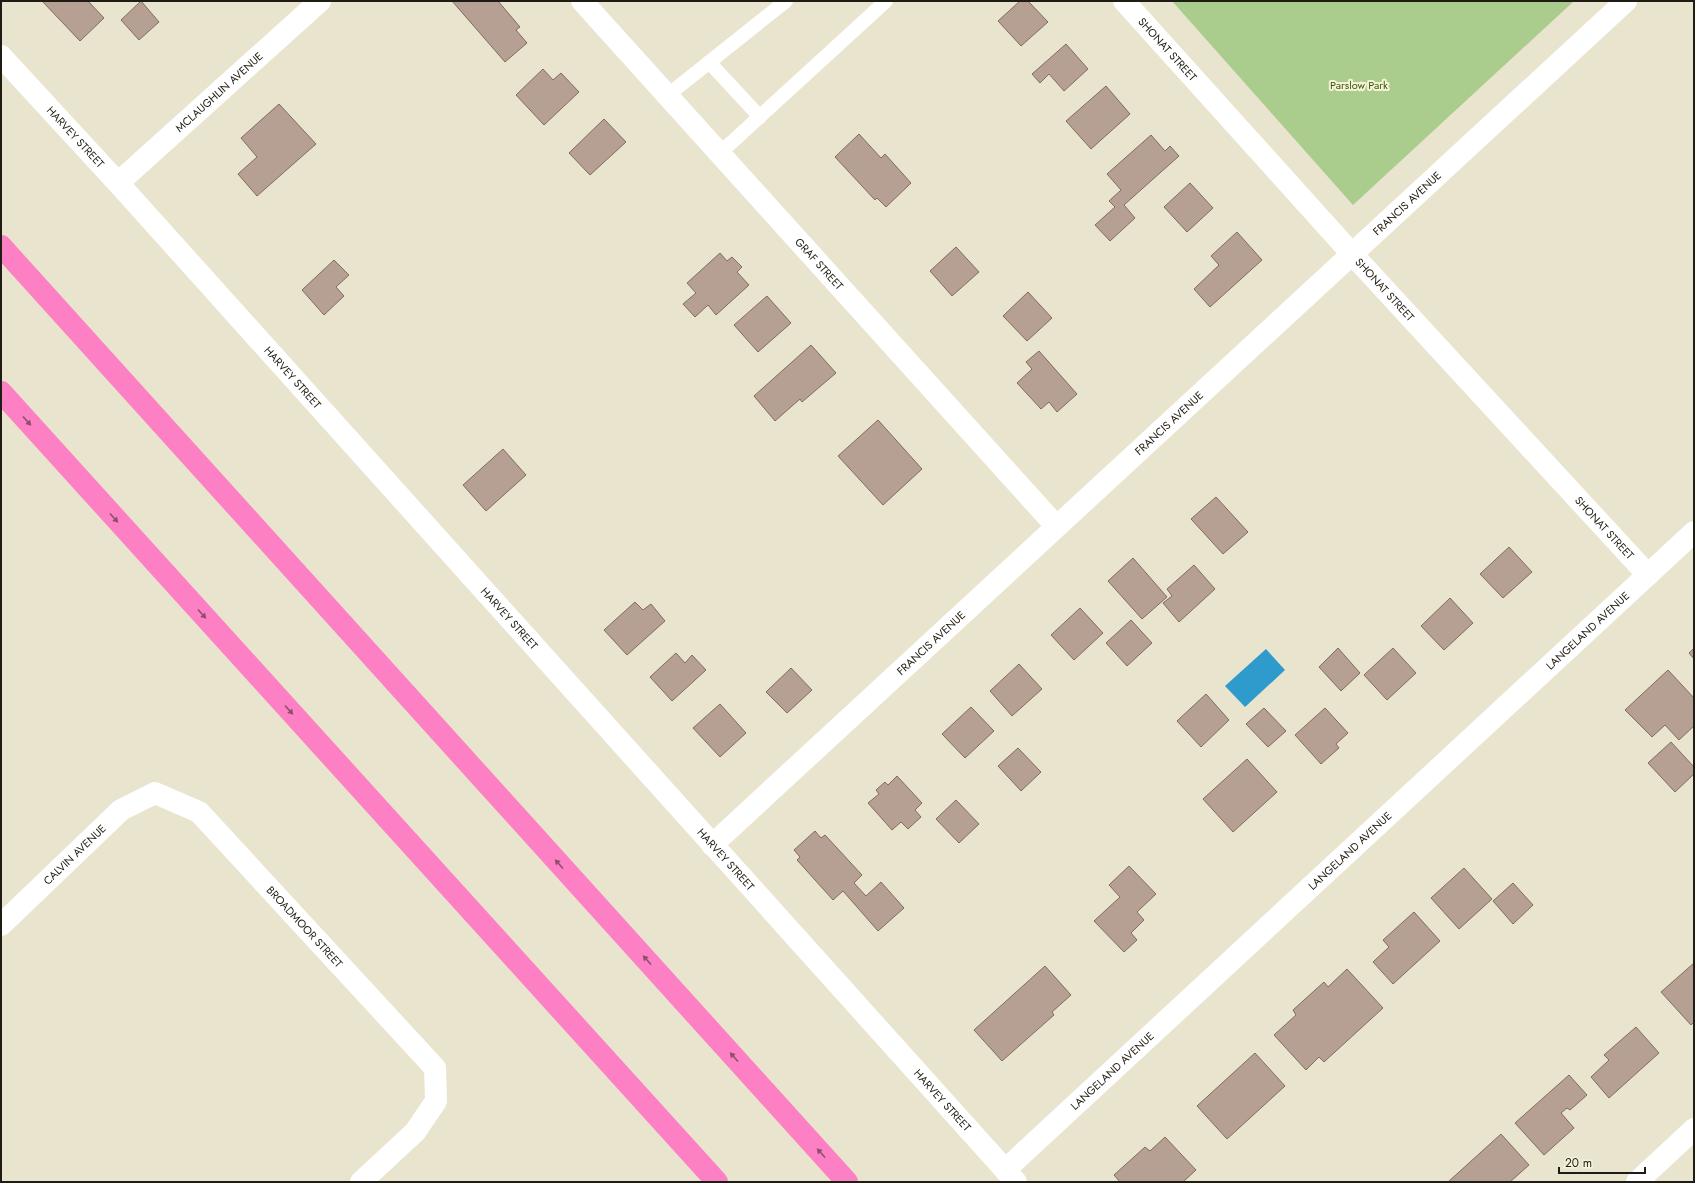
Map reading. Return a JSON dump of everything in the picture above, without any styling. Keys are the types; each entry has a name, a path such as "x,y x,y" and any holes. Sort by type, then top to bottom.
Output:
{"highway":[{"path":"1,246 847,1182"},
{"path":"1,392 717,1182"}],"street":[{"name":"MCLAUGHLIN AVENUE","path":"118,183 320,1"},
{"name":"GRAF STREET","path":"582,1 1056,526"},
{"name":"SHONAT STREET","path":"1124,1 1353,254 1648,575"},
{"name":"FRANCIS AVENUE","path":"712,845 1626,1"},
{"name":"HARVEY STREET","path":"1,56 118,183 1011,1176"},
{"name":"LANGELAND AVENUE","path":"1011,1176 1694,532"},
{"name":"CALVIN AVENUE","path":"1,925 120,810 155,793"},
{"name":"BROADMOOR STREET","path":"155,793 199,812 434,1068 436,1101 415,1132 361,1182"},
{"path":"1636,1182 1694,1129"}],"lane":[{"path":"668,95 786,1"},
{"path":"720,153 886,1"},
{"path":"709,62 760,116"}],"green space":[{"name":"Parslow Park","path":"1172,1 1574,1 1353,205"}],"water":[{"path":"1266,649 1285,670 1245,707 1225,686"}],"building":[{"path":"42,1 88,1 104,18 80,41"},
{"path":"141,1 159,22 139,40 121,20"},
{"path":"452,1 498,1 520,27 516,30 527,43 505,62"},
{"path":"1020,1 1028,1 1048,22 1021,46 998,21"},
{"path":"1066,44 1088,69 1064,91 1049,74 1040,83 1032,74"},
{"path":"543,69 553,80 561,73 579,92 544,125 516,95"},
{"path":"1106,86 1130,114 1091,149 1066,121"},
{"path":"279,104 316,144 257,196 238,174 257,157 241,138"},
{"path":"604,119 626,142 590,175 569,153"},
{"path":"859,134 881,158 885,154 911,183 886,207 877,198 875,200 835,157"},
{"path":"1151,135 1165,151 1170,146 1179,156 1124,205 1135,218 1110,241 1095,225 1115,207 1109,201 1121,190 1107,174"},
{"path":"1190,183 1213,208 1187,232 1164,207"},
{"path":"1237,232 1262,260 1210,307 1194,289 1219,265 1211,256"},
{"path":"956,247 979,272 952,296 930,271"},
{"path":"720,253 727,261 732,257 742,267 737,272 749,285 716,315 708,305 695,317 683,304 696,293 687,283"},
{"path":"334,260 349,275 336,287 344,296 324,315 302,290"},
{"path":"1028,292 1052,318 1027,341 1003,316"},
{"path":"767,296 791,323 758,352 734,325"},
{"path":"811,345 836,373 802,402 800,399 775,421 754,396"},
{"path":"1039,351 1077,394 1057,412 1049,402 1041,409 1017,383 1032,369 1026,362"},
{"path":"878,420 922,469 883,505 838,456"},
{"path":"503,449 526,475 486,511 463,485"},
{"path":"1216,497 1248,532 1223,554 1191,519"},
{"path":"1509,547 1532,572 1503,598 1480,574"},
{"path":"1133,558 1167,597 1142,619 1108,581"},
{"path":"1194,565 1215,589 1179,622 1163,603 1172,596 1167,589"},
{"path":"1450,598 1473,623 1444,650 1421,626"},
{"path":"635,602 643,610 651,604 665,621 627,655 604,630"},
{"path":"1080,608 1103,633 1074,660 1051,635"},
{"path":"1131,620 1152,643 1127,666 1106,643"},
{"path":"1338,648 1360,673 1341,691 1319,667"},
{"path":"1393,648 1416,673 1387,700 1364,675"},
{"path":"1694,648 1694,659 1689,653"},
{"path":"676,653 685,663 692,655 706,670 672,701 650,677"},
{"path":"1019,664 1042,689 1012,716 990,691"},
{"path":"791,668 812,690 787,713 766,692"},
{"path":"1668,670 1694,698 1694,726 1679,740 1665,725 1652,737 1625,710"},
{"path":"1206,694 1229,720 1201,747 1177,721"},
{"path":"720,704 746,733 720,757 693,728"},
{"path":"971,707 994,731 965,758 942,734"},
{"path":"1264,708 1286,731 1268,747 1246,724"},
{"path":"1325,708 1348,733 1336,744 1339,748 1321,764 1295,735"},
{"path":"1671,742 1694,767 1694,774 1675,792 1648,763"},
{"path":"1018,748 1041,772 1021,791 998,766"},
{"path":"1247,759 1277,792 1233,832 1203,799"},
{"path":"897,776 922,803 915,810 921,817 908,829 901,822 892,830 868,803 879,794 876,790 885,782 888,785"},
{"path":"956,800 979,824 959,843 936,819"},
{"path":"815,831 821,838 825,835 862,875 854,883 866,896 881,882 904,908 878,931 843,891 833,900 797,860 800,857 794,850"},
{"path":"1129,866 1156,894 1137,912 1144,920 1131,933 1137,940 1124,952 1094,921 1120,897 1109,885"},
{"path":"1464,868 1492,899 1459,929 1431,898"},
{"path":"1513,883 1533,905 1513,924 1493,901"},
{"path":"1414,912 1440,941 1393,984 1373,962 1389,947 1383,940"},
{"path":"1694,963 1694,1022 1691,1025 1661,992"},
{"path":"1045,966 1071,995 1052,1012 1054,1015 1002,1061 974,1030"},
{"path":"1347,969 1383,1008 1324,1062 1319,1057 1306,1070 1274,1035 1296,1015 1293,1010 1324,982 1328,987"},
{"path":"1636,1027 1659,1053 1609,1098 1591,1077 1609,1060 1604,1055"},
{"path":"1255,1053 1285,1086 1227,1139 1197,1106"},
{"path":"1569,1075 1587,1095 1570,1110 1567,1108 1561,1113 1574,1128 1544,1155 1515,1123"},
{"path":"1501,1134 1529,1165 1510,1182 1448,1182"},
{"path":"1165,1137 1196,1170 1183,1182 1120,1182 1114,1175 1145,1147 1150,1151"}]}
